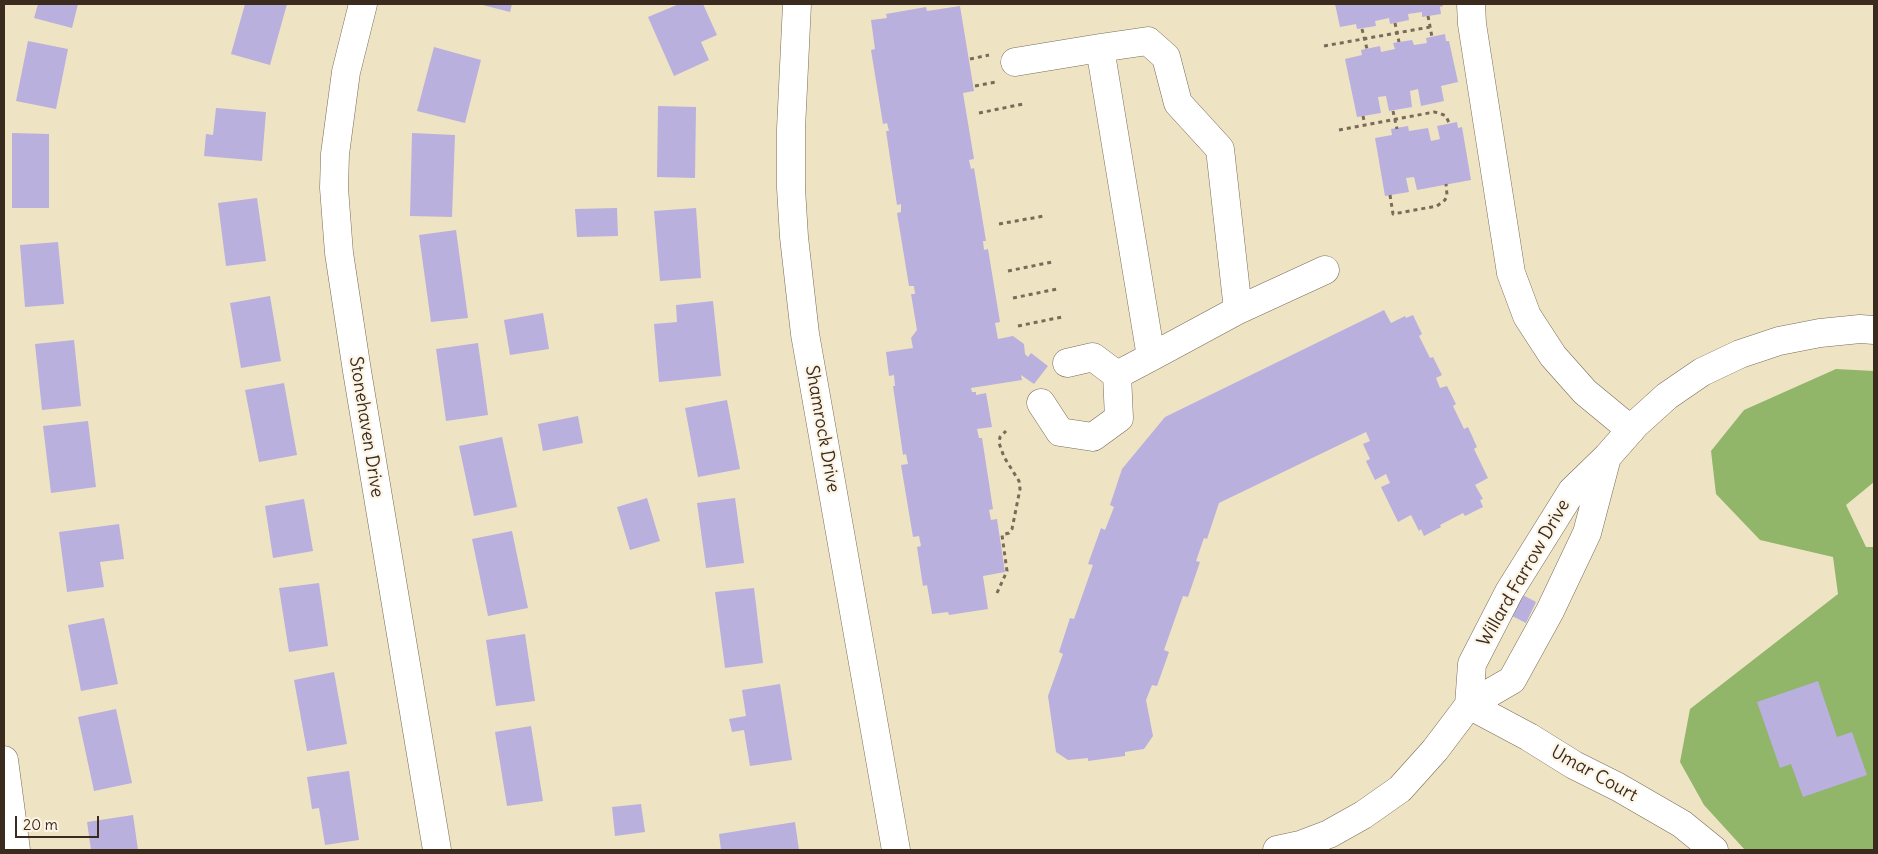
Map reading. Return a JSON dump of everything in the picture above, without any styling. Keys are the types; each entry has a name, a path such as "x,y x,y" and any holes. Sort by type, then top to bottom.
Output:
{"street":[{"name":"Stonehaven Drive","path":"363,4 346,72 335,154 334,188 339,253 437,850"},
{"name":"Shamrock Drive","path":"797,4 791,129 791,188 794,237 804,324 896,850"},
{"path":"1471,4 1472,24 1511,273 1527,316 1553,356 1585,392 1630,430"},
{"path":"1015,62 1148,41 1166,57 1178,103 1220,149 1238,310"},
{"path":"1100,48 1151,357"},
{"path":"1118,375 1238,310 1325,270"},
{"name":"Willard Farrow Drive","path":"1469,705 1472,664 1509,592 1572,490 1608,457 1630,430 1667,396 1702,372 1740,354 1779,341 1820,333 1860,329 1874,330"},
{"path":"1067,362 1093,357 1118,375"},
{"path":"1041,403 1060,432 1093,437 1119,418 1118,375"},
{"name":"Willard Farrow Drive","path":"1277,850 1300,845 1329,834 1363,816 1400,789 1435,750 1469,705 1512,680 1550,612 1587,533 1608,457"},
{"name":"Umar Court","path":"1469,705 1682,824 1714,850"},
{"path":"4,760 16,850"}],"path":[{"path":"1428,16 1432,37"},
{"path":"1395,23 1399,42"},
{"path":"1324,46 1430,27"},
{"path":"1362,28 1366,49"},
{"path":"979,113 1023,104"},
{"path":"1393,111 1397,128"},
{"path":"1339,130 1440,113 1446,116 1449,123"},
{"path":"1363,116 1365,125"},
{"path":"1390,195 1393,214 1437,206 1445,200 1447,195 1446,184"},
{"path":"999,224 1044,216"},
{"path":"1008,271 1052,262"},
{"path":"1012,298 1057,289"},
{"path":"1018,326 1062,317"},
{"path":"997,593 1007,571 1002,535 1009,533 1012,528 1020,489 1019,481 1004,457 999,444 1000,437 1006,432"}],"green space":[{"path":"1836,369 1874,371 1874,482 1846,505 1866,547 1874,547 1874,850 1745,850 1704,805 1680,762 1690,709 1838,594 1833,557 1760,540 1716,494 1711,451 1744,410"}],"building":[{"path":"38,4 78,4 72,28 34,18"},
{"path":"245,4 287,4 270,65 231,54"},
{"path":"479,4 512,4 510,12"},
{"path":"679,4 703,4 717,35 701,42 709,60 674,76 648,17"},
{"path":"1335,4 1443,4 1443,6 1440,7 1441,14 1422,17 1422,12 1408,14 1409,20 1390,24 1389,18 1375,21 1376,26 1357,29 1356,24 1340,27"},
{"path":"960,6 974,91 963,93 974,159 969,160 971,169 974,168 986,241 983,241 984,250 988,249 1000,322 995,323 998,339 1013,336 1024,344 1025,354 1028,357 1031,353 1048,366 1034,384 1021,375 1022,380 971,388 972,392 976,392 976,395 986,393 992,427 977,429 979,438 982,438 993,509 989,510 991,520 997,519 1005,572 983,576 988,609 949,615 948,612 932,614 927,585 923,586 917,547 921,546 919,536 913,537 901,465 908,464 906,454 903,455 893,386 895,386 894,375 889,376 886,352 913,348 911,338 917,330 911,294 915,294 914,286 909,286 897,213 901,212 901,204 897,205 886,131 889,131 887,123 883,124 871,50 875,49 871,20 887,18 886,14 926,7 927,11"},
{"path":"1445,34 1446,41 1449,41 1458,82 1441,86 1444,101 1421,106 1418,89 1410,91 1412,107 1389,111 1386,96 1378,97 1381,113 1357,117 1345,59 1362,55 1361,50 1380,46 1381,52 1395,49 1393,43 1412,40 1414,45 1427,43 1426,38"},
{"path":"28,41 68,49 56,109 16,101"},
{"path":"434,47 481,60 465,123 417,111"},
{"path":"658,106 696,107 695,178 657,177"},
{"path":"216,108 266,112 262,161 204,156 206,134 213,135"},
{"path":"1457,122 1458,128 1462,127 1471,180 1417,190 1414,177 1406,178 1409,192 1385,196 1375,138 1392,135 1391,129 1408,126 1409,131 1428,128 1431,141 1440,139 1437,126"},
{"path":"12,133 49,134 49,208 12,208"},
{"path":"412,133 455,135 452,217 410,216"},
{"path":"257,198 266,261 226,266 218,203"},
{"path":"617,208 618,236 577,237 575,209"},
{"path":"696,208 701,278 660,281 654,211"},
{"path":"456,230 468,318 431,322 419,235"},
{"path":"58,242 64,304 25,307 20,245"},
{"path":"270,296 281,361 241,368 230,303"},
{"path":"713,301 721,376 659,382 654,324 677,322 676,305"},
{"path":"1384,310 1391,323 1405,316 1406,318 1413,315 1422,334 1419,336 1430,358 1433,357 1442,375 1436,378 1440,388 1447,386 1456,404 1453,406 1464,429 1468,427 1477,447 1474,449 1488,478 1475,485 1483,499 1480,500 1483,507 1465,516 1463,513 1424,536 1421,529 1419,531 1411,515 1398,522 1381,487 1390,483 1386,474 1375,480 1366,461 1370,459 1363,444 1370,441 1366,432 1219,503 1207,539 1204,538 1196,561 1200,562 1188,597 1183,596 1164,650 1169,652 1157,686 1152,685 1146,700 1153,736 1144,749 1125,752 1125,756 1088,761 1088,758 1068,760 1056,752 1048,696 1063,654 1059,652 1070,618 1074,619 1093,565 1088,564 1101,528 1105,530 1114,507 1110,505 1122,469 1165,417"},
{"path":"543,313 549,349 510,355 504,320"},
{"path":"74,340 81,406 42,410 35,344"},
{"path":"478,343 488,415 446,421 436,349"},
{"path":"284,383 297,455 259,462 245,390"},
{"path":"727,400 740,469 698,477 685,408"},
{"path":"578,416 583,443 543,451 538,424"},
{"path":"88,421 96,487 51,493 43,426"},
{"path":"502,437 517,507 474,516 459,446"},
{"path":"647,498 660,541 630,550 617,507"},
{"path":"735,498 744,563 706,568 697,503"},
{"path":"304,499 313,551 273,558 265,506"},
{"path":"119,524 124,559 100,562 104,587 67,592 59,532"},
{"path":"512,531 528,608 488,616 472,539"},
{"path":"319,583 328,646 289,652 279,588"},
{"path":"754,588 763,663 725,668 715,592"},
{"path":"1519,593 1536,602 1526,623 1508,614"},
{"path":"104,618 118,684 81,691 68,625"},
{"path":"525,634 535,701 496,706 486,640"},
{"path":"334,672 347,744 307,751 294,680"},
{"path":"1818,681 1837,737 1852,732 1867,775 1803,797 1791,764 1780,768 1757,702"},
{"path":"780,684 792,760 750,766 744,730 732,732 729,719 746,716 742,690"},
{"path":"116,709 132,783 94,791 78,717"},
{"path":"531,726 543,801 507,806 495,732"},
{"path":"349,771 359,840 325,845 319,808 312,809 307,777"},
{"path":"641,804 645,832 615,836 612,807"},
{"path":"133,815 138,850 91,850 87,822"},
{"path":"795,822 799,850 721,850 719,834"}]}
